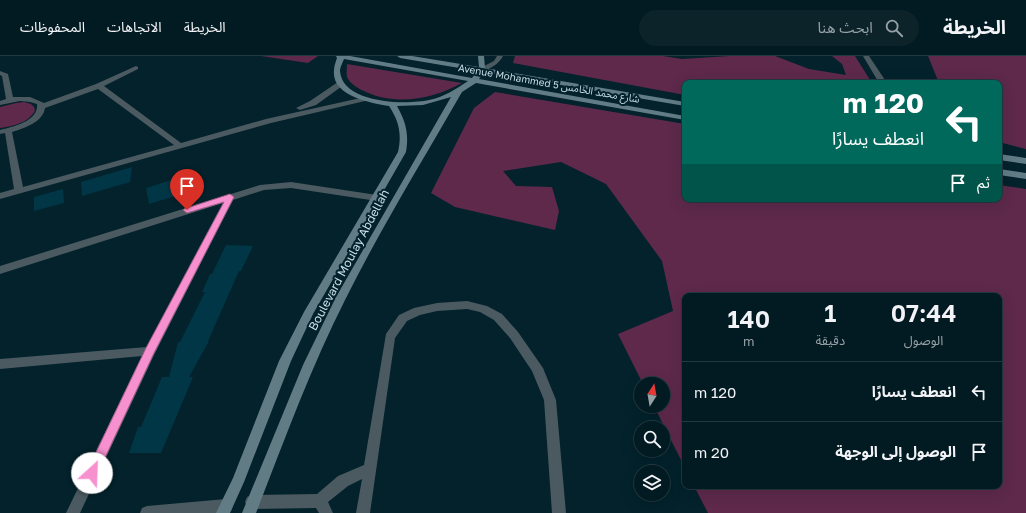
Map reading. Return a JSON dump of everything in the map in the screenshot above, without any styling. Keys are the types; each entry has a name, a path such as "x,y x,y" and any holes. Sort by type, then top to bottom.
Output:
{"main road":[{"name":"Avenue Mohammed 5 شارع محمد الخامس","path":"341,56 682,117"},
{"path":"341,56 337,66 337,75 341,84 351,92 365,99 392,104 415,104 438,100 458,92 475,80 482,69 481,56"},
{"name":"Avenue Mohammed 5 شارع محمد الخامس","path":"400,56 682,103"},
{"name":"Boulevard Moulay Abdellah","path":"251,508 309,365 341,297 375,235 458,92"},
{"name":"Boulevard Moulay Abdellah","path":"224,510 238,482 285,361 309,312 398,161 405,140 404,128 392,104"},
{"path":"1002,157 1026,161"},
{"path":"1002,172 1026,176"}],"street":[{"path":"482,69 497,62 500,56"},
{"path":"866,56 881,80"},
{"path":"42,106 99,86 136,68"},
{"path":"0,73 4,74 7,79 10,100"},
{"path":"269,121 313,103 341,84"},
{"path":"99,86 180,146"},
{"path":"0,103 19,99 35,100 42,106"},
{"path":"0,196 269,121 365,99"},
{"path":"19,191 4,132 19,127 32,120 40,112 42,106"},
{"path":"0,270 263,187 281,185 299,186 376,198"},
{"path":"72,513 150,351 230,197"},
{"path":"363,513 390,337 403,318 418,310 437,306 467,305 483,309 498,317 514,335 537,368 550,400 559,513"},
{"path":"0,364 150,351"},
{"path":"251,508 323,507 343,481 370,469"},
{"path":"147,513 224,510"}],"shaded area":[{"path":"261,56 318,56 308,63"},
{"path":"515,56 663,56 682,59 730,56 775,56 809,69 846,75 842,64 832,56 855,56 870,80 682,80 682,94 513,63"},
{"path":"928,56 1026,56 1026,149 1002,143 1002,80 938,80"},
{"path":"347,64 462,83 451,89 427,97 402,100 390,99 366,92 352,84 347,77"},
{"path":"495,92 682,123 682,202 1002,202 1002,185 1026,189 1026,513 708,513 696,489 1002,489 1002,293 682,293 682,462 670,438 670,421 662,421 658,413 670,413 670,377 640,377 618,334 673,311 662,261 606,184 561,162 503,171 516,186 552,187 559,211 555,230 455,207 431,193 474,108"},
{"path":"24,102 31,104 34,107 35,111 32,115 20,123 0,128 0,107"}],"building":[{"path":"132,167 130,182 82,196 81,182"},
{"path":"181,177 185,193 149,204 146,188"},
{"path":"63,189 64,203 34,211 34,197"},
{"path":"226,245 253,246 241,271 239,271 209,341 189,377 193,377 161,453 129,453 138,427 141,427 162,377 169,377 178,342 180,342 205,292 202,292"}],"route":[{"path":"92,473 150,351 230,197 187,210"}]}
